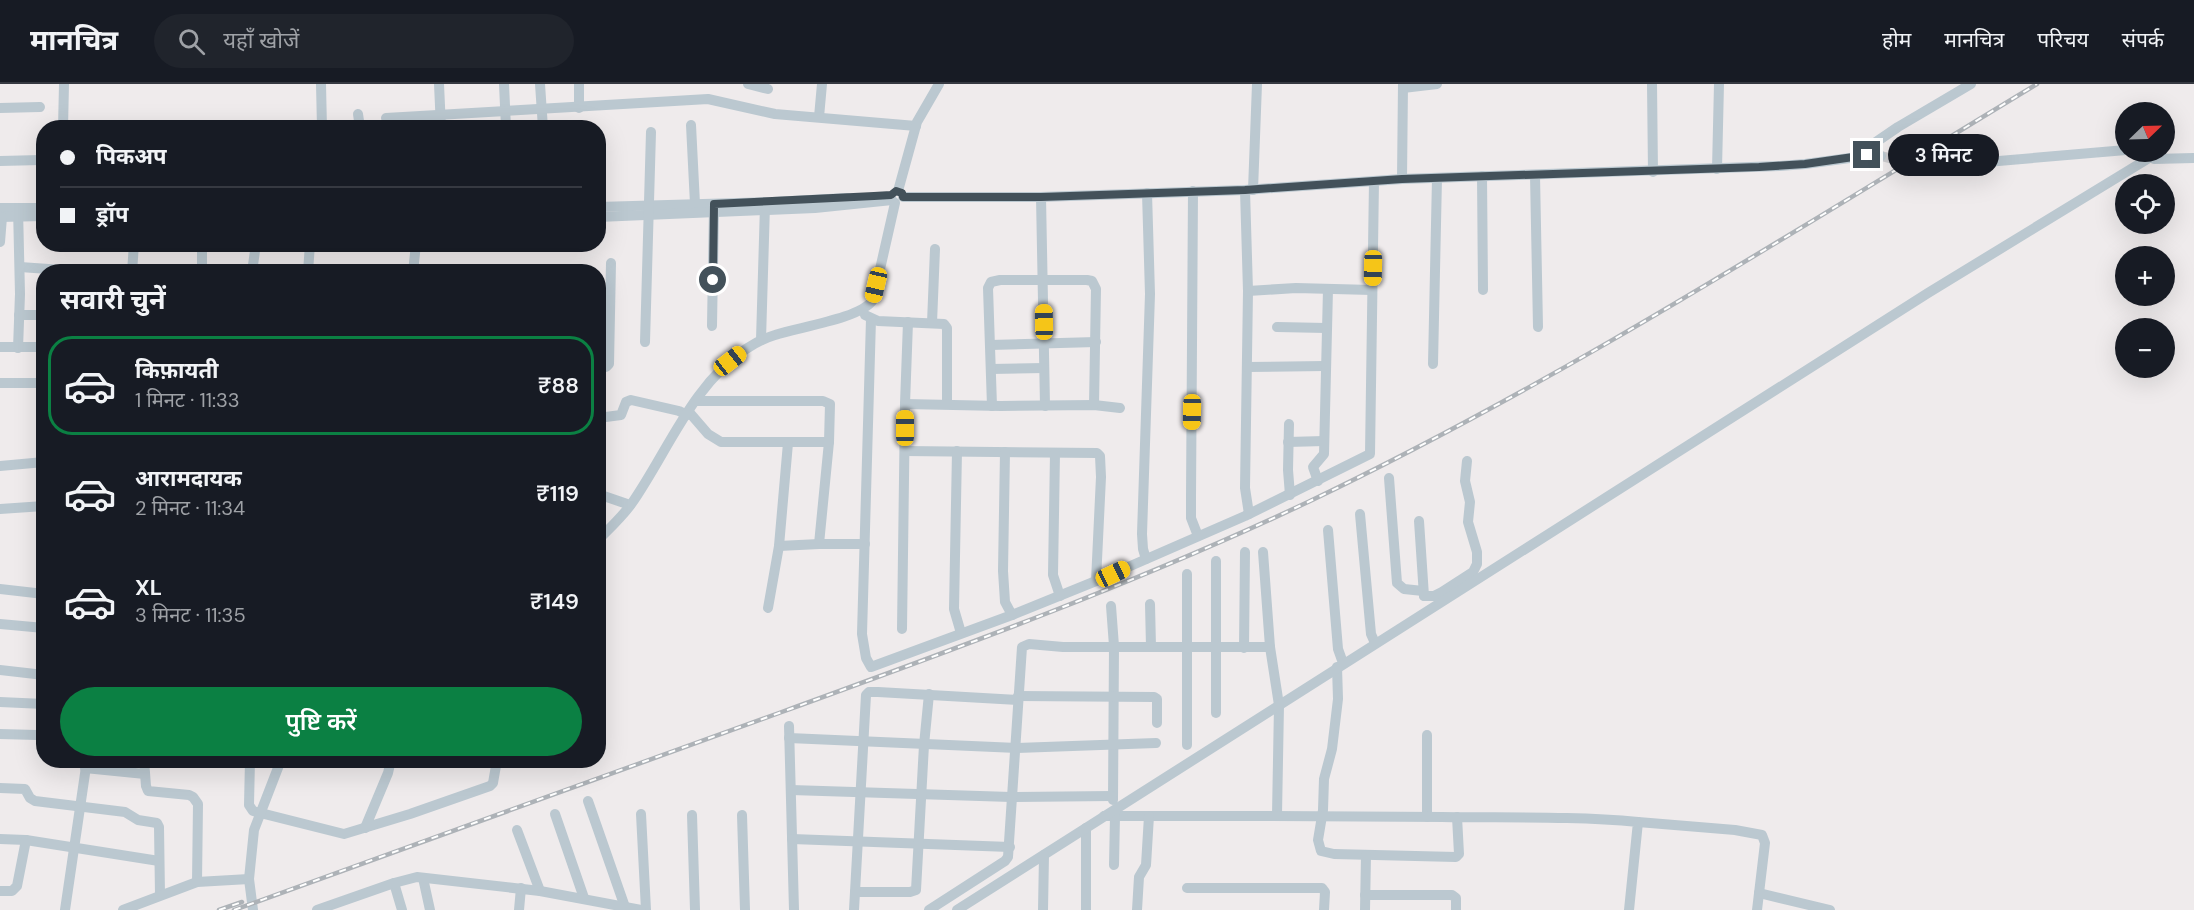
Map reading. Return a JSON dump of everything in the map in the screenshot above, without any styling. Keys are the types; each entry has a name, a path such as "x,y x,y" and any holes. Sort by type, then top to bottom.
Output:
{"street":[{"path":"63,120 64,84"},
{"path":"321,84 322,120"},
{"path":"440,84 441,120"},
{"path":"504,84 506,120"},
{"path":"540,84 543,120"},
{"path":"579,84 579,108"},
{"path":"748,84 768,89"},
{"path":"819,117 822,84"},
{"path":"606,531 630,505 703,388 730,361 761,340 862,310 873,300 896,197 916,126 939,84"},
{"path":"1249,514 1245,488 1249,190 1257,84"},
{"path":"1402,179 1403,86 1437,84"},
{"path":"1652,84 1653,172"},
{"path":"1717,169 1719,84"},
{"path":"1853,158 1898,127 1971,84"},
{"path":"386,118 708,99 775,114 916,126"},
{"path":"0,108 40,107"},
{"path":"358,114 359,120"},
{"path":"691,125 694,204"},
{"path":"645,342 651,132"},
{"path":"1928,167 2115,151"},
{"path":"606,214 623,211 765,206 815,208 896,197 1041,197 1249,190 1402,179 1653,172 1805,164 1872,155 1881,156"},
{"path":"2175,157 2194,158"},
{"path":"0,161 36,159"},
{"path":"1426,601 1928,293 2131,162"},
{"path":"1535,175 1538,327"},
{"path":"1482,176 1483,290"},
{"path":"1433,364 1437,178"},
{"path":"871,319 862,634 869,666 878,666 1096,581 1249,514 1367,457 1371,453 1374,181"},
{"path":"1193,191 1191,518 1198,536"},
{"path":"1146,559 1142,534 1150,294 1148,193"},
{"path":"1041,197 1045,406"},
{"path":"648,210 694,204 714,208"},
{"path":"761,340 765,206"},
{"path":"606,208 623,211"},
{"path":"712,326 714,208"},
{"path":"0,242 1,214 36,209"},
{"path":"19,212 36,215"},
{"path":"18,348 19,212"},
{"path":"932,323 935,249"},
{"path":"606,313 611,263"},
{"path":"20,267 36,268"},
{"path":"992,406 989,284 994,281 1087,279 1094,283 1096,289 1094,405"},
{"path":"1248,291 1296,288 1372,290"},
{"path":"1318,481 1313,467 1323,457 1328,289"},
{"path":"862,310 871,319 941,323 947,328 946,404"},
{"path":"19,315 36,315"},
{"path":"902,629 908,322"},
{"path":"1277,327 1326,328"},
{"path":"990,345 1096,342"},
{"path":"606,345 609,364 606,367"},
{"path":"0,347 36,347"},
{"path":"1247,367 1325,366"},
{"path":"991,369 1044,368"},
{"path":"0,383 36,382"},
{"path":"606,417 621,416 626,402 631,400 688,413 708,434 721,442 829,442"},
{"path":"696,400 827,402 830,407 829,442 819,544"},
{"path":"905,404 1094,405 1120,408"},
{"path":"1289,424 1290,495"},
{"path":"1288,442 1324,441"},
{"path":"768,608 779,546 788,443"},
{"path":"905,451 1097,453 1100,456 1101,477 1096,581"},
{"path":"957,451 954,609 961,633"},
{"path":"1005,452 1003,579 1005,602 1012,615"},
{"path":"1055,453 1053,574 1060,596"},
{"path":"957,910 1086,828 1112,807 1340,662 1426,601 1473,572 1477,564 1477,552 1468,522 1470,502 1466,484 1467,461"},
{"path":"0,466 36,463"},
{"path":"1389,478 1397,583 1404,590 1426,601"},
{"path":"606,497 630,505"},
{"path":"0,509 36,507"},
{"path":"1360,514 1374,639"},
{"path":"1419,521 1426,601"},
{"path":"1328,530 1340,662 1332,749 1325,769 1318,840 1321,851 1366,855 1456,857 1458,854 1457,818"},
{"path":"779,546 865,544"},
{"path":"1244,648 1245,552"},
{"path":"1263,552 1270,647 1278,701 1277,815"},
{"path":"1216,561 1216,713"},
{"path":"1187,574 1187,746"},
{"path":"0,589 36,593"},
{"path":"1150,604 1151,647"},
{"path":"1111,606 1114,646 1112,745 1114,865"},
{"path":"0,624 36,627"},
{"path":"929,910 1008,857 1011,798 1017,748 1021,649 1025,645 1270,647"},
{"path":"0,670 36,674"},
{"path":"854,910 862,742 867,694 878,692 1018,698 1154,697 1157,699 1157,723"},
{"path":"855,891 915,891 917,886 924,745 929,694"},
{"path":"0,702 36,704"},
{"path":"789,726 794,910"},
{"path":"0,734 36,735"},
{"path":"1427,735 1427,817"},
{"path":"789,738 1017,748 1156,743"},
{"path":"65,910 86,768"},
{"path":"110,768 146,774"},
{"path":"145,768 148,791 189,795 198,804 197,882"},
{"path":"250,768 249,805 253,811 337,833 349,833 490,786 493,783 496,768"},
{"path":"253,910 249,879 254,830 278,768"},
{"path":"365,828 389,768"},
{"path":"0,788 25,789 30,798 35,801 125,812 138,820 156,823 159,827 160,895"},
{"path":"791,790 1011,798 1112,807 1149,816 1576,818 1735,830 1762,835 1765,843 1757,910"},
{"path":"588,801 626,908"},
{"path":"555,814 584,898"},
{"path":"641,814 646,910"},
{"path":"692,815 695,910"},
{"path":"742,815 745,910"},
{"path":"1137,910 1139,877 1146,866 1149,816"},
{"path":"1629,910 1638,822"},
{"path":"1086,828 1086,910"},
{"path":"517,830 540,891"},
{"path":"0,838 159,861"},
{"path":"792,839 1010,847"},
{"path":"0,891 12,891 17,886 26,840"},
{"path":"1043,910 1044,855"},
{"path":"1365,910 1366,855"},
{"path":"317,910 394,883 411,878 423,878 521,888 641,910"},
{"path":"423,878 430,910"},
{"path":"123,910 197,882 249,879"},
{"path":"394,883 402,910"},
{"path":"519,910 521,888"},
{"path":"1187,888 1322,888 1325,892 1324,910"},
{"path":"1759,893 1830,910"},
{"path":"1365,895 1452,895 1457,900 1456,910"},
{"path":"970,910 976,898"}],"tunnel":[{"path":"1881,156 1928,167"}],"railway":[{"path":"234,910 980,639 1244,532 1402,455 1587,355 2037,84"},
{"path":"219,910 242,902"}],"route":[{"path":"713,280 714,204 891,195 896,191 902,193 903,197 1041,197 1245,190 1402,179 1759,167 1805,164 1867,155"}]}
